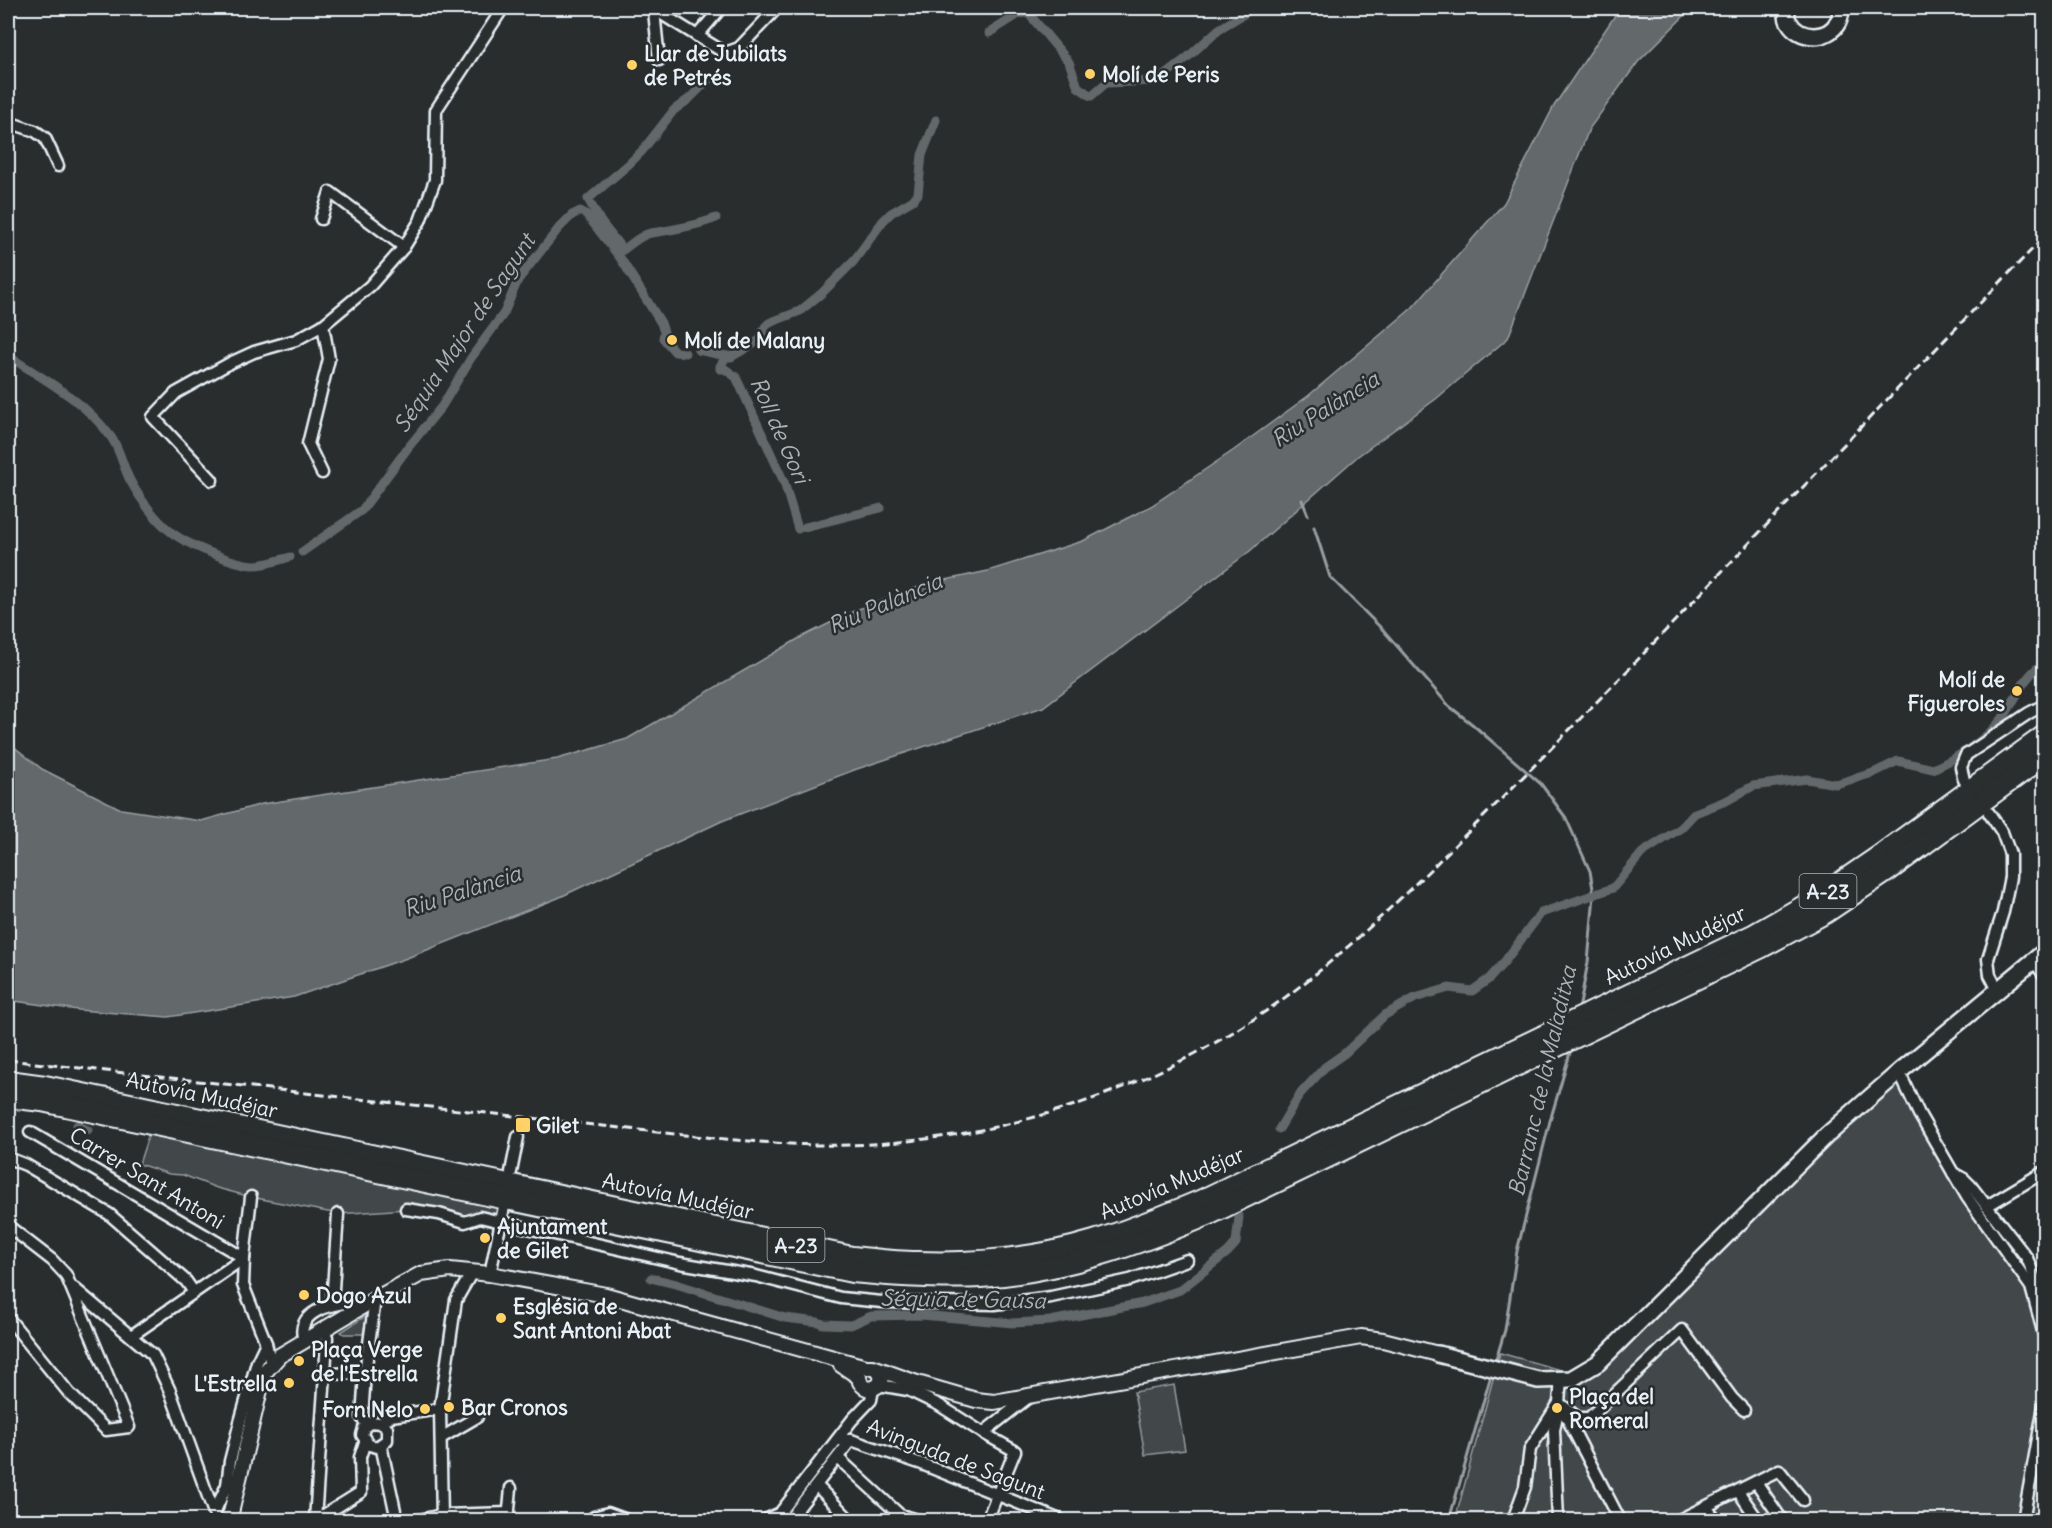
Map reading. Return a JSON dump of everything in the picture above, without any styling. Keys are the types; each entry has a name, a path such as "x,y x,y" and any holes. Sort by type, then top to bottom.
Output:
{"highway":[{"name":"Autovía Mudéjar","path":"8,1096 852,1272 917,1277 981,1277 1062,1265 1093,1258 1152,1239 1210,1214 1544,1053 1592,1022 1818,898 2044,736"},
{"name":"Autovía Mudéjar","path":"8,1081 45,1086 852,1257 916,1262 976,1261 1038,1254 1092,1242 1144,1225 1202,1200 1553,1032 1592,1022 1762,947 1825,913 1889,870 2044,756"},
{"path":"2009,782 2044,760"}],"main road":[{"path":"1787,8 1787,20 1797,32 1812,37 1827,33 1838,23 1842,8"},
{"path":"1438,1354 1538,1380 1570,1379 1598,1363 1826,1136 1899,1072 2039,957"}],"street":[{"path":"212,480 153,417 176,393 230,363 254,352 296,340 323,325 370,286 404,247 420,221 435,180 435,110 504,8"},
{"path":"696,36 722,8"},
{"path":"654,9 725,52 739,48 777,8"},
{"path":"654,9 659,60"},
{"path":"8,122 35,131 45,138 58,166"},
{"path":"321,219 330,192 404,247"},
{"path":"322,473 308,444 328,359 323,325"},
{"path":"1964,780 1961,767 1966,755 2029,712 2044,705"},
{"path":"1989,813 2002,832 2010,854 2010,878 2003,912 1988,958 1990,975 1998,990"},
{"path":"2039,957 2044,975"},
{"path":"1899,1072 1919,1114 1967,1197 2031,1287 2044,1335"},
{"name":"Carrer Sant Antoni","path":"30,1132 244,1258"},
{"path":"511,1172 518,1137"},
{"path":"8,1158 26,1165 109,1214 186,1281 193,1291"},
{"path":"1987,1206 2044,1172"},
{"path":"1953,1173 1971,1186 2027,1258 2044,1301"},
{"path":"251,1197 243,1285 266,1343 271,1365"},
{"path":"490,1274 504,1207"},
{"path":"406,1209 439,1214 465,1222 480,1217 680,1263 756,1276 841,1298 882,1302 995,1304 1051,1298 1130,1280 1187,1260"},
{"path":"332,1304 338,1214"},
{"path":"8,1226 52,1260 66,1275 129,1427 106,1430 69,1393 8,1318"},
{"path":"131,1336 193,1291 244,1258"},
{"path":"227,1521 231,1513 264,1373 271,1365 279,1356 323,1329 421,1274 450,1270 490,1274 606,1295 826,1356 871,1380 908,1390 939,1405 1015,1451 987,1521"},
{"path":"442,1518 440,1409 456,1300 472,1272"},
{"path":"72,1286 153,1355 170,1391 214,1513 227,1485 230,1461 240,1422 257,1362 266,1343"},
{"path":"367,1424 362,1418 365,1373 375,1299"},
{"path":"304,1341 301,1333 310,1315 332,1304 353,1302 357,1309"},
{"path":"315,1521 326,1374 327,1337 323,1329"},
{"path":"1559,1403 1578,1418 1589,1418 1682,1330 1732,1398 1744,1410"},
{"path":"871,1380 916,1383 976,1400 994,1402 1361,1337 1383,1340 1438,1354"},
{"path":"326,1374 365,1373"},
{"path":"1558,1521 1554,1430 1561,1379"},
{"path":"765,1521 780,1513 837,1440 852,1420 871,1380"},
{"path":"983,1433 1031,1395"},
{"path":"1513,1521 1525,1487 1530,1449 1559,1403"},
{"path":"1559,1403 1620,1521"},
{"path":"2023,1521 2044,1406"},
{"path":"381,1423 392,1416 440,1409"},
{"path":"441,1438 477,1417"},
{"path":"315,1521 361,1492 360,1457 367,1424 374,1421 381,1423 388,1432 387,1440 381,1446 373,1447 365,1442"},
{"name":"Avinguda de Sagunt","path":"837,1440 851,1440 922,1464 1060,1521"},
{"path":"789,1520 851,1440"},
{"path":"381,1446 396,1521"},
{"path":"838,1458 900,1515 918,1521"},
{"path":"1679,1521 1779,1470 1803,1500"},
{"path":"1756,1482 1782,1521"},
{"path":"817,1486 850,1521"},
{"path":"419,1521 442,1518 508,1517 511,1488"},
{"path":"1738,1491 1758,1521"},
{"path":"1706,1507 1716,1521"},
{"path":"593,1521 594,1517 608,1513 627,1521"}],"shaded area":[{"path":"1899,1072 1983,1220 2014,1260 2044,1332 2044,1520 1455,1520 1500,1353 1578,1375"},
{"path":"150,1130 504,1207 501,1222 465,1222 406,1209 338,1214 251,1197 217,1188 183,1175 169,1174 139,1164"},
{"path":"367,1315 363,1334 341,1332"},
{"path":"1174,1385 1185,1450 1145,1455 1134,1392"}],"water":[{"name":"Riu Palància","path":"1620,8 1692,8 1638,62 1589,129 1508,338 1436,399 1358,456 1250,551 1043,707 854,770 722,821 558,898 407,958 294,997 168,1017 78,1010 8,1000 8,742 42,769 121,809 201,821 262,804 557,759 627,739 798,639 856,610 927,584 988,571 1083,541 1151,506 1234,450 1308,396 1412,308 1504,203 1554,106"}],"waterway":[{"name":"Séquia Major de Sagunt","path":"989,33 1019,14 1029,14 1069,62 1078,87 1091,96 1106,83 1157,81 1219,29 1254,8"},
{"path":"710,78 674,110 629,164 588,199 601,222 623,250 647,234 716,218"},
{"name":"Séquia Major de Sagunt","path":"698,350 731,357 760,340 769,323 800,311 822,293 853,262 883,221 918,194 922,155 936,120"},
{"name":"Séquia Major de Sagunt","path":"302,552 362,510 442,406 471,358 504,313 518,280 572,215 580,211 586,214 621,259 661,323 663,338 675,352 685,353"},
{"name":"Séquia Major de Sagunt","path":"8,356 50,382 101,424 114,442 128,477 139,495 171,532 211,553 236,562 255,565 290,557"},
{"name":"Roll de Gori","path":"727,356 720,369 725,369 736,377 784,482 798,529"},
{"name":"Barranc de la Maladitxa","path":"1302,500 1308,515"},
{"name":"Roll de Gori","path":"805,527 881,508"},
{"name":"Barranc de la Maladitxa","path":"1314,527 1330,577 1384,631 1449,706 1541,784 1566,818 1590,871 1594,895 1588,962 1579,1010"},
{"name":"Séquia de Gausa","path":"1279,1129 1300,1094 1325,1067 1345,1053 1385,1015 1415,998 1449,988 1472,991 1489,979 1505,961 1541,913 1613,888 1642,853 1681,828 1695,813 1728,800 1753,786 1807,779 1836,784 1873,773 1898,761 1933,769 1952,760 1988,734 2008,711 2029,676 2044,663"},
{"name":"Barranc de la Maladitxa","path":"1495,1363 1505,1330 1517,1251 1550,1121 1572,1046"},
{"name":"Séquia de Gausa","path":"77,1125 88,1130"},
{"name":"Séquia de Gausa","path":"651,1278 785,1318 823,1324 851,1325 871,1316 921,1315 1013,1323 1050,1321 1143,1303 1180,1290 1236,1243 1239,1217"},
{"name":"Barranc de la Maladitxa","path":"1449,1520 1492,1372"}],"railway":[{"path":"8,1060 684,1135 825,1145 872,1144 976,1131 1078,1104 1128,1085 1176,1064 1222,1039 1266,1011 1338,956 1470,830 1628,670 2044,237"}],"place":[{"name":"Llar de Jubilats de Petrés","path":"632,65"},
{"name":"Molí de Peris","path":"1090,74"},
{"name":"Molí de Malany","path":"672,340"},
{"name":"Molí de Figueroles","path":"2017,691"},
{"name":"Gilet","path":"523,1125"},
{"name":"Ajuntament de Gilet","path":"485,1238"},
{"name":"Dogo Azul","path":"304,1295"},
{"name":"Església de Sant Antoni Abat","path":"501,1318"},
{"name":"Plaça Verge de l'Estrella","path":"299,1361"},
{"name":"L'Estrella","path":"289,1383"},
{"name":"Bar Cronos","path":"449,1407"},
{"name":"Plaça del Romeral","path":"1557,1408"},
{"name":"Forn Nelo","path":"425,1409"}]}
